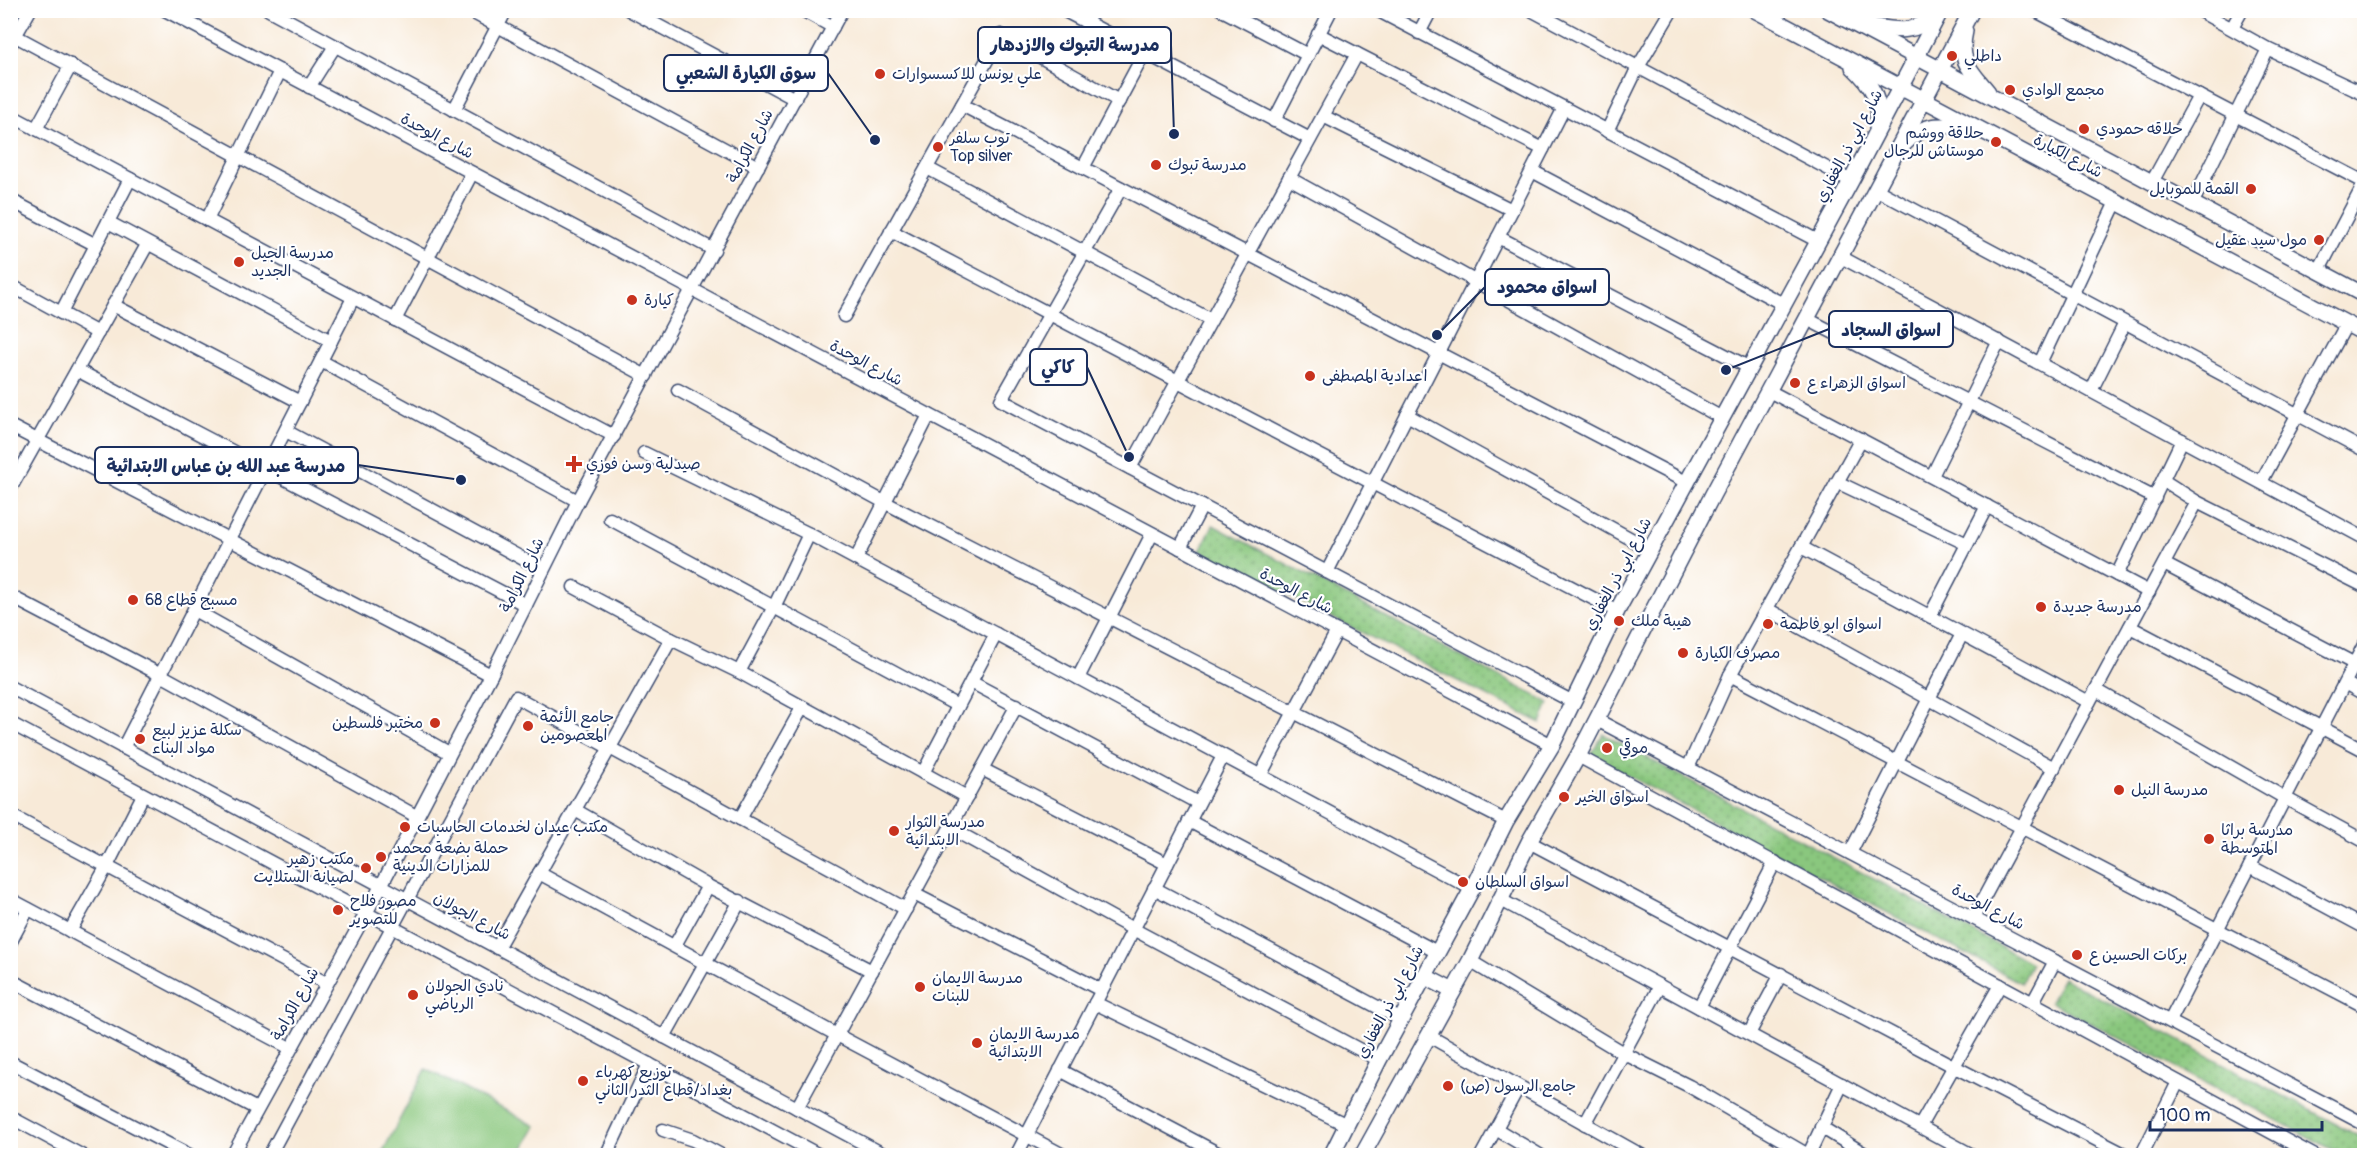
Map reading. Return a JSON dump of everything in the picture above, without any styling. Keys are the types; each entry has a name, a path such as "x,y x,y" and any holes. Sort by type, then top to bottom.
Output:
{"main road":[{"name":"شارع الكيارة","path":"1755,10 2364,333"},
{"name":"شارع الكيارة","path":"1828,10 2364,294"},
{"path":"1853,24 1912,30 1924,25 1940,10"},
{"name":"شارع ابي ذر الغفاري","path":"1331,1155 1400,1019 1472,889 1506,822 1552,746 1617,611 1851,181 1940,10"},
{"path":"1362,1155 1470,962 1529,842 1578,756 1791,348 1970,14"},
{"path":"1970,14 1962,52 1965,63 1994,98"},
{"path":"1845,58 1863,76 1877,101 1880,114 1874,137"},
{"path":"1896,153 1914,134 1927,126 1978,129"},
{"path":"1767,335 1791,348"},
{"path":"1424,976 1453,991"}],"street":[{"path":"30,10 12,38 71,65 646,376"},
{"name":"شارع الوحدة","path":"165,10 1552,746"},
{"name":"شارع الوحدة","path":"269,10 714,250"},
{"path":"468,10 758,166"},
{"path":"454,110 506,10"},
{"path":"629,10 795,99"},
{"path":"802,10 833,27"},
{"name":"شارع الكرامة","path":"232,1155 381,886 491,675 578,501 842,10"},
{"path":"1063,10 1310,139"},
{"path":"1086,23 1092,10"},
{"path":"1222,10 1308,55"},
{"path":"1274,121 1331,10"},
{"path":"1377,10 1818,241"},
{"path":"1419,33 1431,10"},
{"path":"1531,10 1851,181"},
{"path":"1607,131 1638,67 1672,10"},
{"path":"2034,10 2364,183 2319,270"},
{"path":"2198,10 2268,49 2364,94"},
{"path":"2232,28 2242,10"},
{"path":"1318,34 1543,149"},
{"path":"844,316 1001,35 1119,101"},
{"path":"309,87 335,46"},
{"path":"2192,204 2268,49"},
{"path":"1083,168 1144,54"},
{"path":"1130,468 1357,54"},
{"path":"36,129 71,65"},
{"path":"207,220 280,71"},
{"path":"2152,182 2199,96"},
{"path":"962,105 1688,483"},
{"path":"1327,572 1564,108"},
{"path":"10,116 614,436"},
{"path":"1323,116 1512,210"},
{"path":"927,168 1212,320"},
{"path":"1532,171 1783,304"},
{"path":"395,320 472,173"},
{"path":"1289,178 1722,418"},
{"path":"61,313 130,179"},
{"path":"1050,314 1121,188"},
{"path":"1877,190 2364,450"},
{"path":"10,200 96,245"},
{"path":"2040,363 2116,202"},
{"path":"108,222 147,245 331,341"},
{"path":"891,231 1617,611"},
{"path":"1498,237 1750,368"},
{"path":"10,489 147,245"},
{"path":"1841,257 2364,538"},
{"path":"10,285 98,333"},
{"path":"123,747 353,297"},
{"path":"113,305 300,402"},
{"name":"شارع الوحدة","path":"1050,314 1001,399 1573,702"},
{"path":"1807,319 2155,498"},
{"path":"2091,391 2125,323"},
{"path":"2260,482 2347,323"},
{"path":"1932,476 1999,341"},
{"path":"321,362 578,501"},
{"path":"77,370 525,605"},
{"path":"678,390 884,502 1506,822"},
{"path":"1769,391 2149,592"},
{"path":"856,559 928,415"},
{"path":"1407,415 1651,550"},
{"path":"10,426 491,675"},
{"path":"286,430 543,569"},
{"path":"1688,768 1730,675 1861,439"},
{"path":"2117,575 2182,440"},
{"path":"644,453 809,534 1472,889"},
{"path":"2164,481 2197,502 2364,586"},
{"path":"1837,482 1967,544"},
{"path":"1973,918 2197,502"},
{"path":"1180,548 1202,506"},
{"path":"1930,616 1987,506"},
{"path":"610,519 775,605 958,705"},
{"path":"739,672 809,534"},
{"path":"1078,678 1152,534"},
{"path":"1801,547 2089,702"},
{"path":"2164,564 2355,664"},
{"path":"574,587 671,639 739,672 967,797"},
{"path":"10,596 161,675 416,816"},
{"path":"1767,609 2054,768"},
{"path":"194,610 449,753"},
{"path":"2130,627 2364,750"},
{"path":"1260,776 1337,632"},
{"path":"923,773 996,634"},
{"path":"1850,853 1895,761 1962,634"},
{"path":"497,948 671,639"},
{"path":"2170,1021 2364,645"},
{"path":"1730,675 2364,1006"},
{"path":"971,682 1198,803"},
{"path":"2345,683 2364,694"},
{"name":"شارع الجولان","path":"10,687 887,1155"},
{"path":"2096,690 2364,841"},
{"path":"269,1155 516,697 906,909"},
{"path":"797,1108 1017,705"},
{"path":"740,819 802,708"},
{"name":"شارع الوحدة","path":"1597,720 2364,1124"},
{"path":"10,723 814,1154"},
{"path":"1016,1155 1223,756"},
{"path":"1578,756 2314,1155"},
{"path":"982,769 1167,864"},
{"path":"70,931 107,866 143,795"},
{"path":"575,810 708,886 872,970"},
{"path":"10,814 326,983"},
{"path":"1189,821 1437,952"},
{"path":"950,828 1379,1060"},
{"path":"1529,842 1953,1066 2128,1155"},
{"path":"1699,1007 1775,862"},
{"path":"2250,866 2364,927"},
{"path":"539,873 837,1035 1065,1155"},
{"path":"675,945 708,886"},
{"path":"1154,888 1400,1019"},
{"path":"914,894 1101,990"},
{"path":"10,899 290,1048"},
{"path":"1501,900 1974,1155"},
{"path":"664,1037 740,901"},
{"path":"10,942 28,909"},
{"path":"2033,1002 2055,961"},
{"path":"1470,962 1623,1053 1689,1086 1808,1155 1842,1084"},
{"path":"1749,1034 1781,974"},
{"path":"10,980 257,1109"},
{"path":"1920,1126 2000,985"},
{"path":"1585,1124 1660,986"},
{"path":"1095,1003 1347,1125"},
{"path":"1429,1036 1518,1088 1643,1155"},
{"path":"10,1062 191,1155"},
{"path":"606,1155 649,1064"},
{"path":"1060,1070 1222,1155"},
{"path":"2142,1155 2178,1082"},
{"path":"1481,1155 1518,1088"},
{"path":"10,1117 83,1155"},
{"path":"1821,1127 1863,1154"},
{"path":"1496,1129 1541,1155"},
{"path":"663,1131 693,1140 720,1155"}],"green space":[{"path":"1213,525 1549,703 1541,723 1200,551"},
{"path":"1603,734 2031,963 2021,983 1590,756"},
{"path":"2063,978 2364,1139 2364,1155 2343,1155 2050,1002"},
{"path":"426,1069 536,1126 520,1155 381,1155"}],"place":[{"name":"داطلي","path":"1952,56"},
{"name":"علي يونس للاكسسوارات","path":"880,74"},
{"name":"مجمع الوادي","path":"2010,90"},
{"name":"حلاقه حمودي","path":"2084,129"},
{"name":"مدرسة التبوك والازدهار","path":"1174,134"},
{"name":"سوق الكيارة الشعبي","path":"875,140"},
{"name":"حلاقة ووشم موستاش للرجال","path":"1996,142"},
{"name":"توب سلفر Top silver","path":"938,147"},
{"name":"مدرسة تبوك","path":"1156,165"},
{"name":"القمة للموبايل","path":"2251,189"},
{"name":"مول سيد عقيل","path":"2319,240"},
{"name":"مدرسة الجيل الجديد","path":"239,262"},
{"name":"كيارة","path":"632,300"},
{"name":"اسواق محمود","path":"1437,335"},
{"name":"اسواق السجاد","path":"1726,370"},
{"name":"اعدادية المصطفى","path":"1310,376"},
{"name":"اسواق الزهراء ع","path":"1795,383"},
{"name":"كاكي","path":"1129,457"},
{"name":"صيدلية وسن فوزي","path":"574,464"},
{"name":"مدرسة عبد الله بن عباس الابتدائية","path":"461,480"},
{"name":"مسبح قطاع 68","path":"133,600"},
{"name":"مدرسة جديدة","path":"2041,607"},
{"name":"هيبة ملك","path":"1619,621"},
{"name":"اسواق ابو فاطمة","path":"1768,624"},
{"name":"مصرف الكيارة","path":"1683,653"},
{"name":"مختبر فلسطين","path":"435,723"},
{"name":"جامع الأئمة المعصومين","path":"528,726"},
{"name":"سكلة عزيز لبيع مواد البناء","path":"140,739"},
{"name":"موقي","path":"1607,748"},
{"name":"مدرسة النيل","path":"2119,790"},
{"name":"اسواق الخير","path":"1564,797"},
{"name":"مكتب عيدان لخدمات الحاسبات","path":"405,827"},
{"name":"مدرسة الثوار الابتدائية","path":"894,831"},
{"name":"مدرسة براثا المتوسطة","path":"2209,839"},
{"name":"حملة بضعة محمد للمزارات الدينية","path":"381,857"},
{"name":"مكتب زهير لصيانة الستلايت","path":"366,868"},
{"name":"اسواق السلطان","path":"1463,882"},
{"name":"مصور فلاح للتصوير","path":"338,910"},
{"name":"بركات الحسين ع","path":"2077,955"},
{"name":"مدرسة الايمان للبنات","path":"920,987"},
{"name":"نادي الجولان الرياضي","path":"413,995"},
{"name":"مدرسة الايمان الابتدائية","path":"977,1043"},
{"name":"توزيع كهرباء بغداد/قطاع الثدر الثاني","path":"583,1081"},
{"name":"جامع الرسول (ص)","path":"1448,1086"}]}
